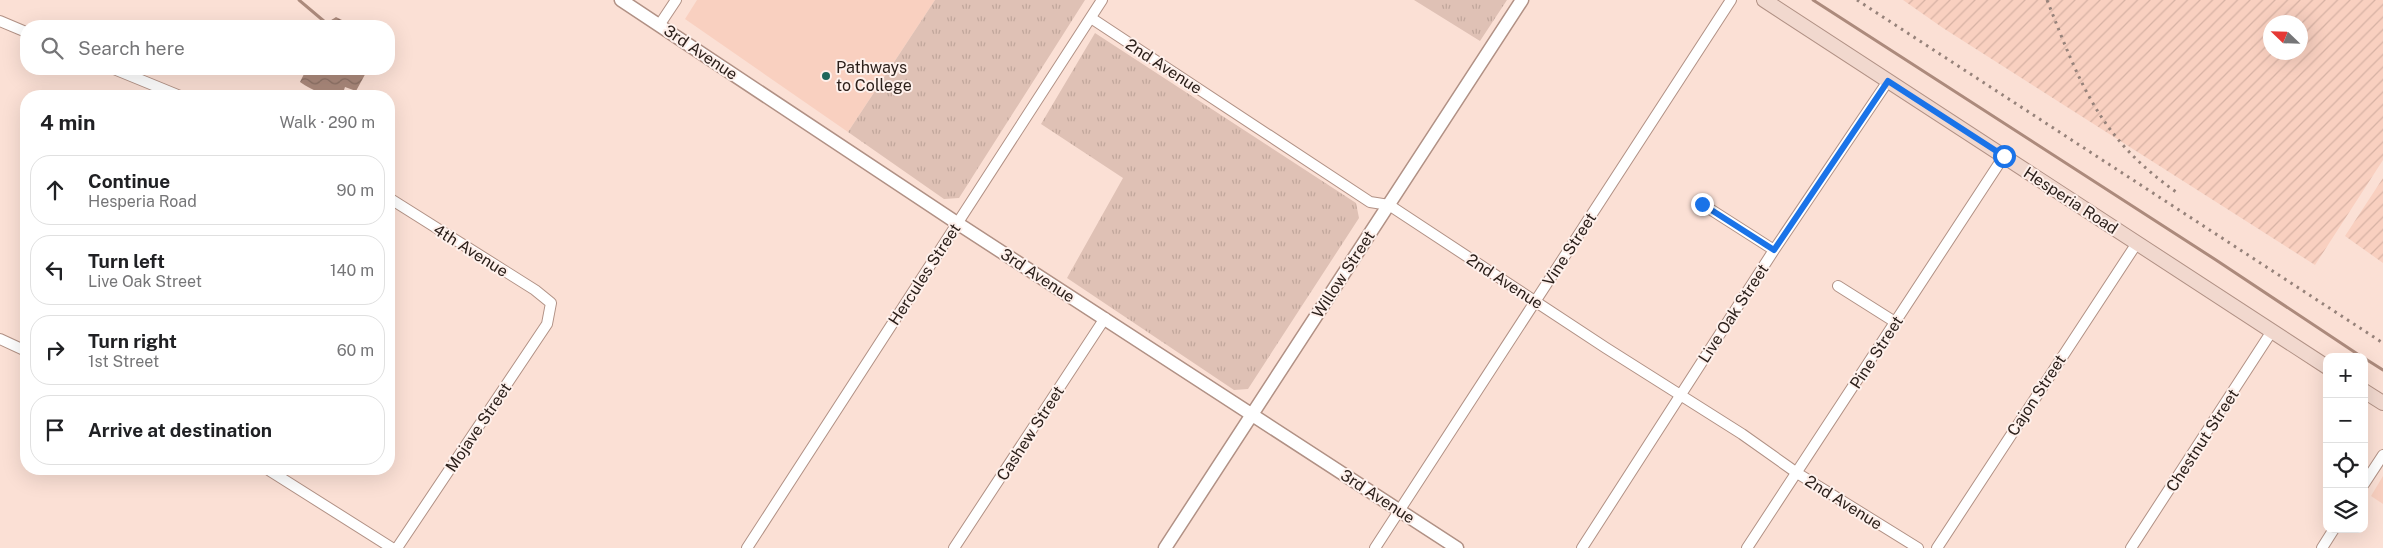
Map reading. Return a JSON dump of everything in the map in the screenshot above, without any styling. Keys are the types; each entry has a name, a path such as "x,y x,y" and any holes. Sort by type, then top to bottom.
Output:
{"main road":[{"name":"Hesperia Road","path":"1764,0 2323,364"},
{"path":"2368,394 2383,403"}],"street":[{"name":"3rd Avenue","path":"621,0 1457,548"},
{"path":"660,24 676,0"},
{"name":"Hercules Street","path":"747,548 1102,0"},
{"name":"Willow Street","path":"1165,548 1522,0"},
{"name":"Vine Street","path":"1375,548 1731,0"},
{"name":"2nd Avenue","path":"1090,18 1370,202 1389,205 1742,434 1796,473 1918,548"},
{"path":"0,21 20,29"},
{"path":"129,75 165,90"},
{"name":"Live Oak Street","path":"1582,548 1774,250 1888,81"},
{"name":"Pine Street","path":"1747,548 2004,156"},
{"name":"4th Avenue","path":"395,202 535,290 551,304"},
{"path":"1702,204 1774,250"},
{"name":"Cajon Street","path":"1936,548 2137,243"},
{"path":"1838,286 1895,322"},
{"name":"Mojave Street","path":"397,548 546,324 551,304"},
{"name":"Cashew Street","path":"954,548 1105,318"},
{"name":"Chestnut Street","path":"2131,548 2272,331"},
{"path":"0,339 20,348"},
{"path":"2368,478 2383,455"},
{"path":"276,475 392,548"},
{"path":"2322,548 2331,533"}],"shaded area":[{"name":"Pathways to College","path":"697,0 935,0 848,132 685,19"},
{"path":"1903,0 2383,0 2383,160 2315,265 1943,28"},
{"path":"2383,178 2383,263 2345,236"},
{"path":"2383,476 2383,504 2371,496"}],"green space":[{"path":"935,0 1085,0 959,198 944,199 848,132"},
{"path":"1414,0 1507,0 1480,41"},
{"path":"1095,33 1356,203 1359,218 1248,389 1234,390 1067,278 1123,178 1041,124"}],"water":[{"path":"336,17 342,20 331,20"},
{"path":"304,75 365,75 357,90 345,87 344,90 315,90 300,82"}],"waterway":[{"path":"299,0 323,20"},
{"path":"1813,0 2216,260 2356,353"},
{"path":"2368,361 2383,370"}],"railway":[{"path":"1857,0 2383,343"},
{"path":"2047,0 2071,59 2096,109 2111,131 2130,153 2179,194"}],"place":[{"name":"Pathways to College","path":"826,76"}],"route":[{"path":"1702,204 1774,250 1888,81 2004,156"}]}
